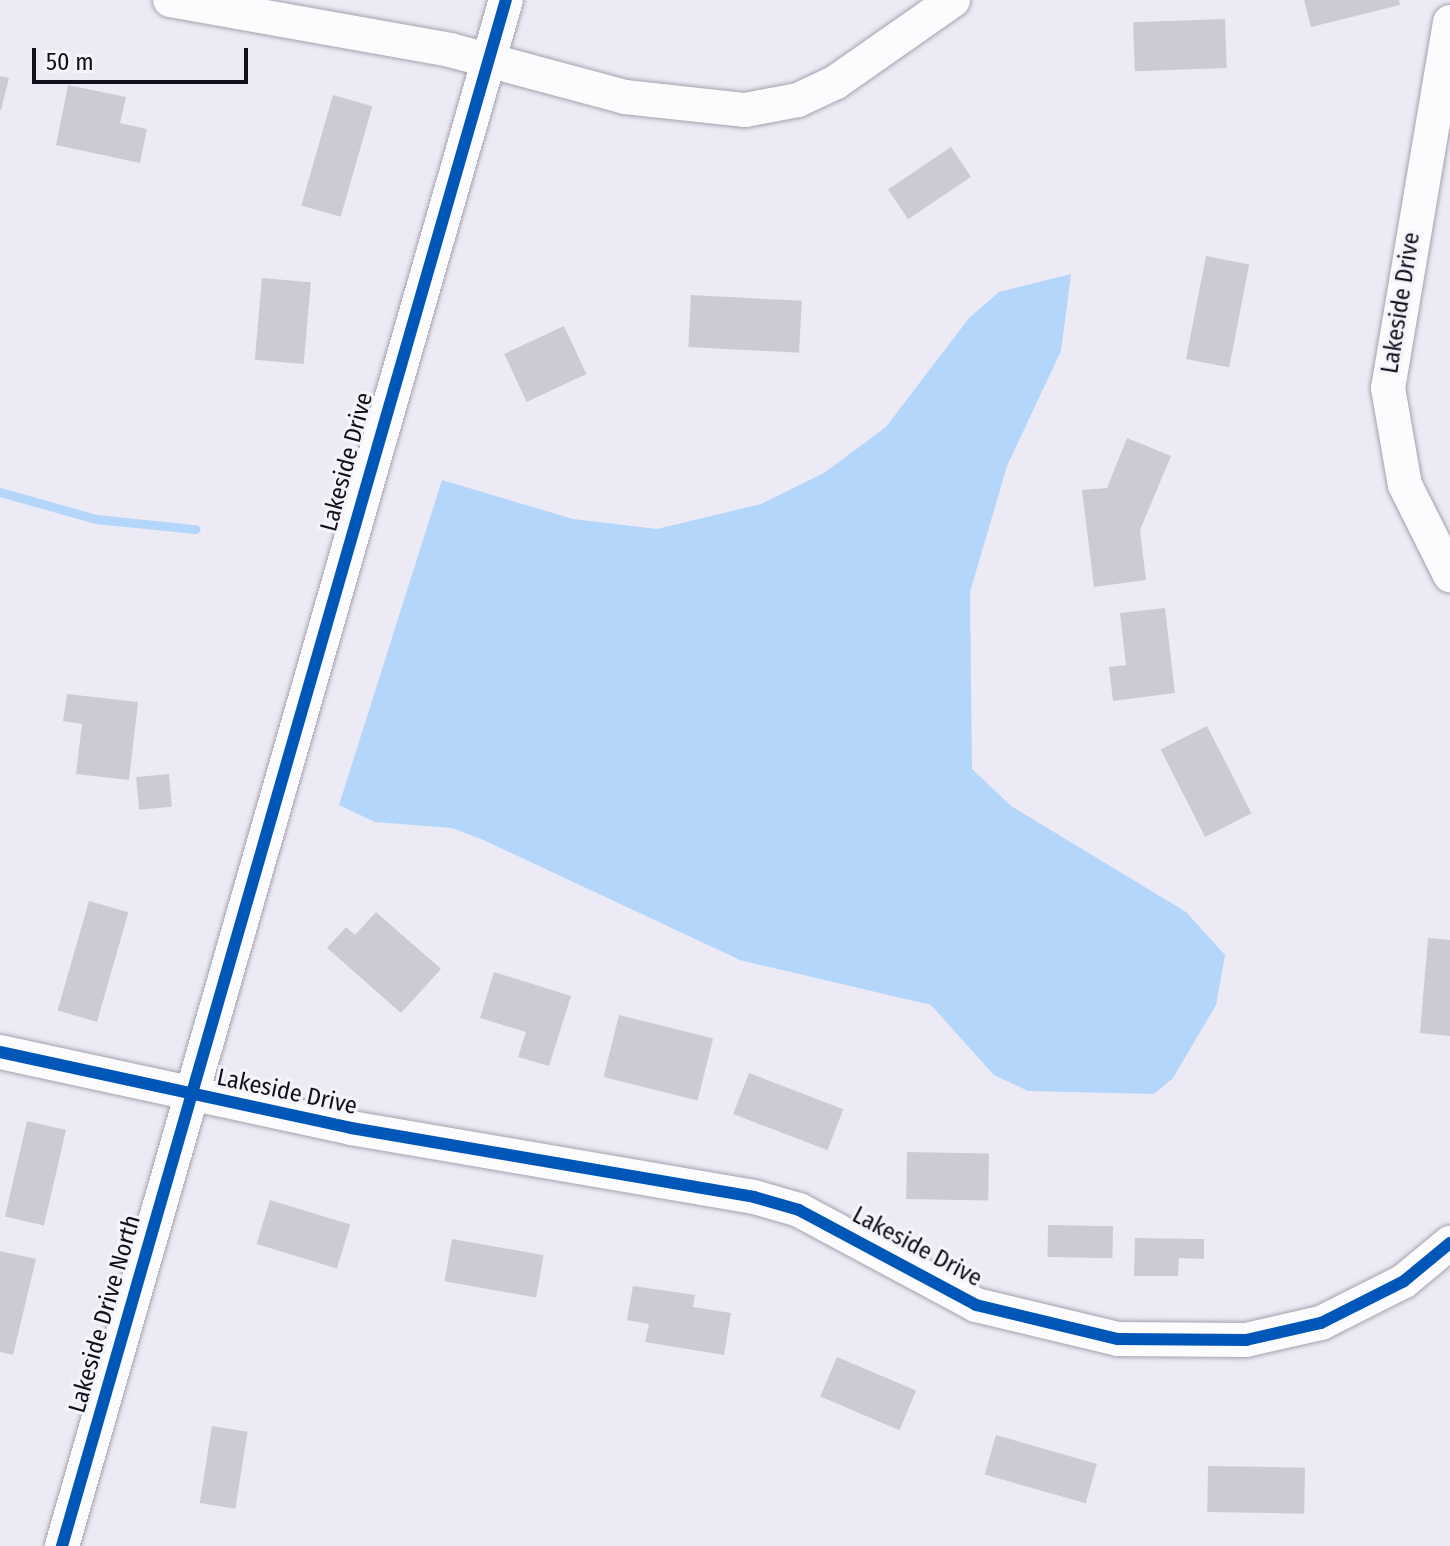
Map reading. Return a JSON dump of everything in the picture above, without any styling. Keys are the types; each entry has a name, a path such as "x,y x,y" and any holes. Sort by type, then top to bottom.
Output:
{"street":[{"path":"170,0 489,60 625,97 694,109 756,108 836,82 953,0"},
{"name":"Lakeside Drive","path":"506,0 191,1094 754,1197 799,1210 976,1305 1118,1339 1246,1340 1321,1323 1404,1281 1450,1243"},
{"name":"Lakeside Drive","path":"1450,22 1388,388 1405,485 1450,575"},
{"path":"0,1052 191,1094"},
{"name":"Lakeside Drive North","path":"62,1546 191,1094"}],"water":[{"path":"1071,274 1061,351 1007,466 970,592 972,769 1011,806 1186,912 1225,955 1216,1005 1173,1078 1154,1094 1028,1091 994,1075 931,1005 740,960 481,839 452,828 375,822 339,805 442,480 573,519 657,529 761,504 824,473 886,427 969,318 999,292"}],"building":[{"path":"1304,0 1399,0 1400,5 1311,27"},
{"path":"1225,19 1227,68 1135,71 1133,22"},
{"path":"0,76 9,78 1,110 0,110"},
{"path":"68,85 126,97 120,123 147,129 140,163 56,145"},
{"path":"333,95 372,106 341,217 301,206"},
{"path":"951,147 971,177 908,219 888,189"},
{"path":"1206,256 1249,264 1229,367 1186,359"},
{"path":"262,278 311,282 304,364 255,360"},
{"path":"691,295 802,301 799,353 688,347"},
{"path":"564,326 586,374 527,402 504,354"},
{"path":"1127,438 1171,456 1140,530 1146,580 1094,587 1082,490 1107,488"},
{"path":"1165,608 1175,693 1113,701 1109,667 1126,665 1120,613"},
{"path":"67,694 138,702 129,780 76,774 82,724 63,721"},
{"path":"1207,726 1251,813 1205,837 1161,750"},
{"path":"169,774 172,807 139,810 136,777"},
{"path":"89,901 128,912 97,1022 58,1011"},
{"path":"376,912 441,969 401,1013 327,948 346,927 355,935"},
{"path":"1428,938 1450,940 1450,1036 1420,1033"},
{"path":"494,972 571,996 549,1066 518,1057 526,1032 480,1018"},
{"path":"619,1015 713,1038 698,1101 604,1077"},
{"path":"749,1073 843,1109 828,1150 733,1114"},
{"path":"27,1121 66,1130 44,1225 5,1216"},
{"path":"907,1152 989,1153 988,1200 906,1199"},
{"path":"270,1200 350,1225 337,1269 257,1244"},
{"path":"1048,1225 1113,1226 1112,1258 1047,1257"},
{"path":"1135,1238 1204,1239 1204,1259 1179,1258 1178,1276 1134,1276"},
{"path":"452,1239 544,1255 536,1297 445,1281"},
{"path":"0,1251 36,1259 13,1355 0,1352"},
{"path":"633,1286 695,1295 693,1307 731,1313 724,1355 645,1342 649,1324 627,1320"},
{"path":"837,1357 916,1391 899,1430 820,1397"},
{"path":"212,1426 248,1432 235,1509 200,1503"},
{"path":"996,1435 1097,1464 1086,1503 985,1474"},
{"path":"1208,1466 1305,1468 1304,1514 1207,1512"}],"waterway":[{"path":"0,492 96,519 195,529"}],"cycle path":[{"path":"62,1546 506,0"},
{"path":"0,1052 351,1128 754,1197 799,1210 976,1305 1118,1339 1246,1340 1321,1323 1404,1281 1450,1243"}]}
